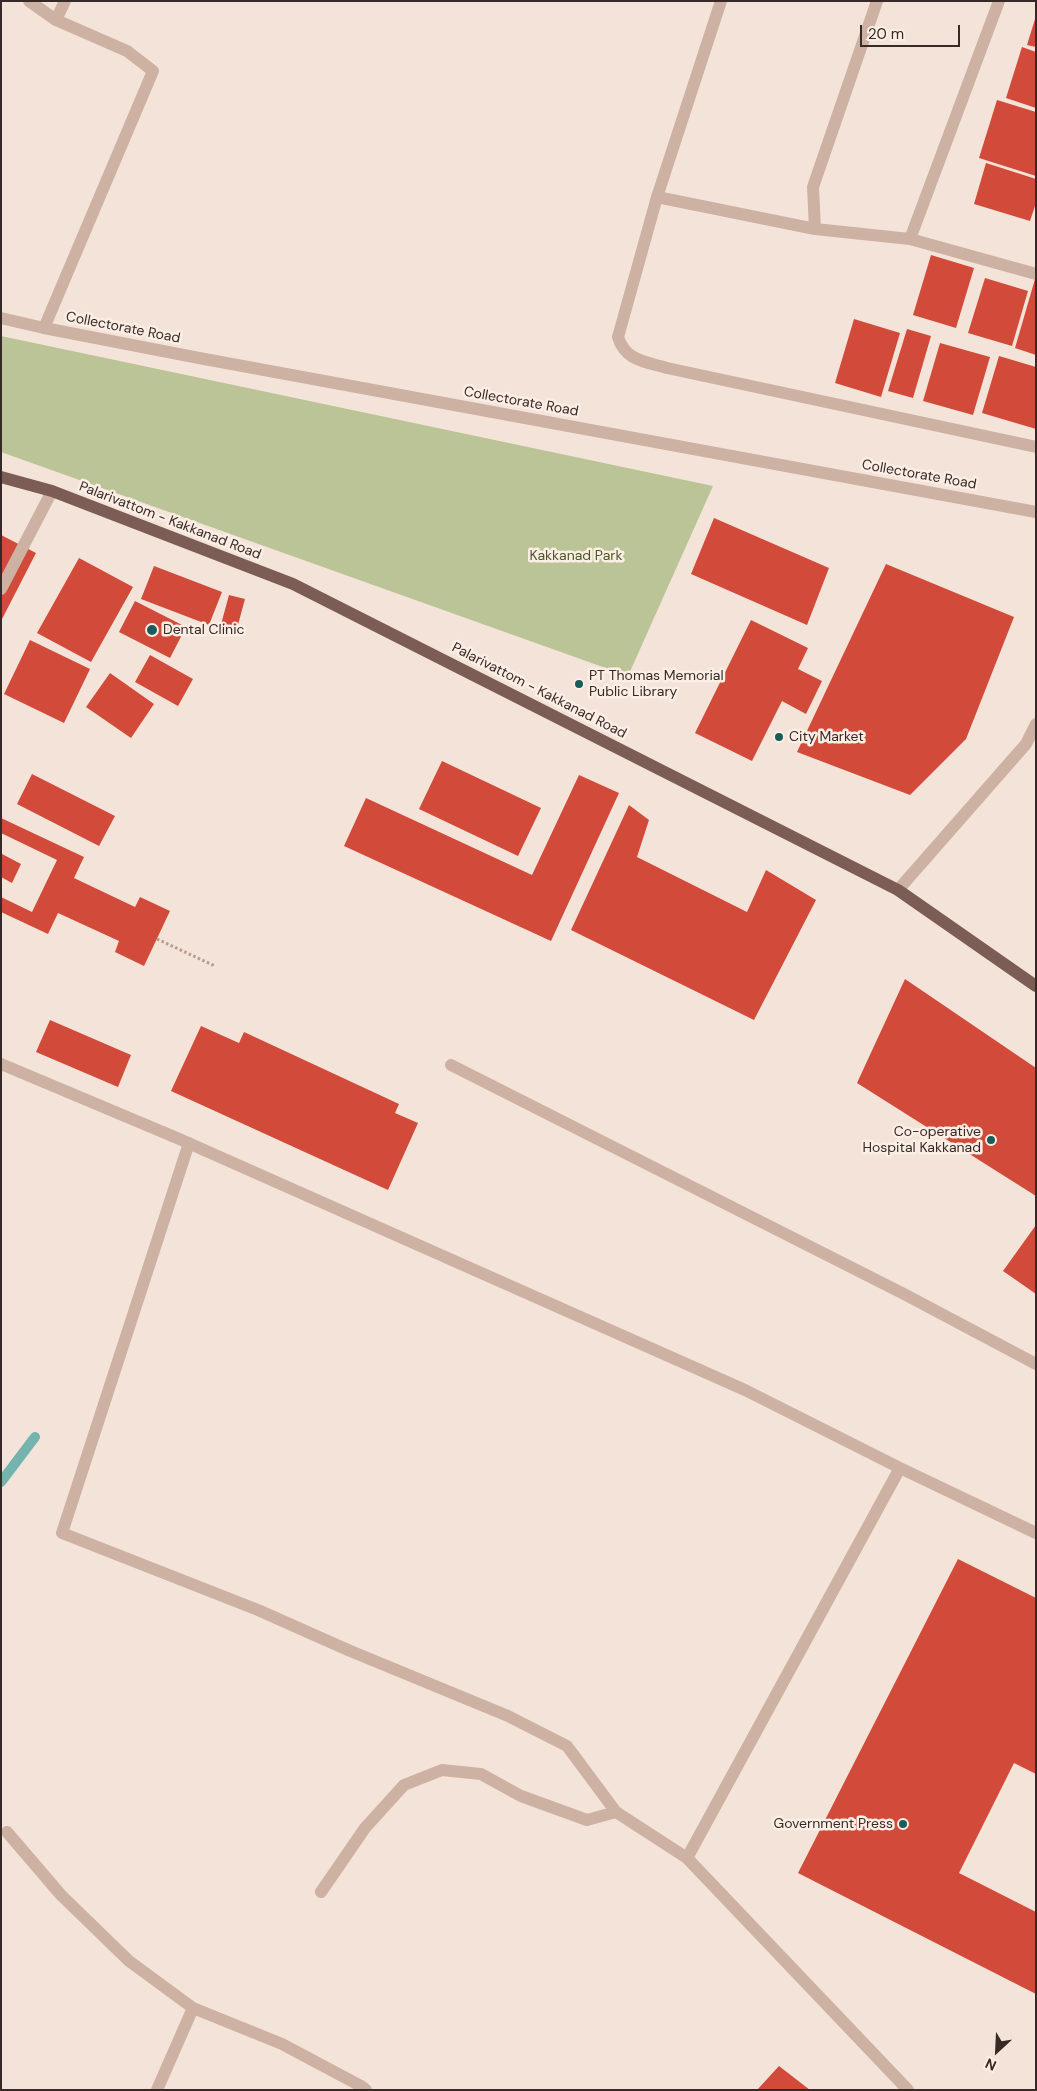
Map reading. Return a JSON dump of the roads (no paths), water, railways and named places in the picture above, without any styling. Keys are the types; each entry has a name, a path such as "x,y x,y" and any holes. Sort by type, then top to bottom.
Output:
{"main road":[{"name":"Palarivattom - Kakkanad Road","path":"1,477 52,491 293,584 898,890 1036,986"}],"street":[{"path":"29,1 56,20 127,51 153,71 44,328"},
{"path":"56,20 65,1"},
{"path":"721,1 657,198 618,337 623,348 634,359 1036,447"},
{"path":"814,229 813,187 877,1"},
{"path":"910,240 999,1"},
{"path":"657,198 814,229 910,240 1036,274"},
{"name":"Collectorate Road","path":"1,318 44,328 1036,512"},
{"path":"1,590 52,491"},
{"path":"898,890 1026,744 1036,724"},
{"path":"1,1064 189,1143 745,1390 900,1468 1036,1533"},
{"path":"451,1064 852,1267 1036,1364"},
{"path":"189,1143 62,1533 258,1610 348,1650 508,1716 567,1746 616,1812 687,1858 908,2090"},
{"path":"687,1858 900,1468"},
{"path":"321,1892 365,1828 404,1785 442,1770 481,1774 521,1796 587,1820 616,1812"},
{"path":"7,1832 61,1895 129,1961 193,2008 282,2044 366,2090"},
{"path":"157,2090 193,2008"}],"waterway":[{"path":"1,1482 35,1437"}],"place":[{"name":"Dental Clinic","path":"152,630"},
{"name":"PT Thomas Memorial Public Library","path":"579,684"},
{"name":"City Market","path":"779,737"},
{"name":"Co-operative Hospital Kakkanad","path":"991,1140"},
{"name":"Government Press","path":"903,1824"}],"park label":[{"name":"Kakkanad Park","path":"576,556"}]}
